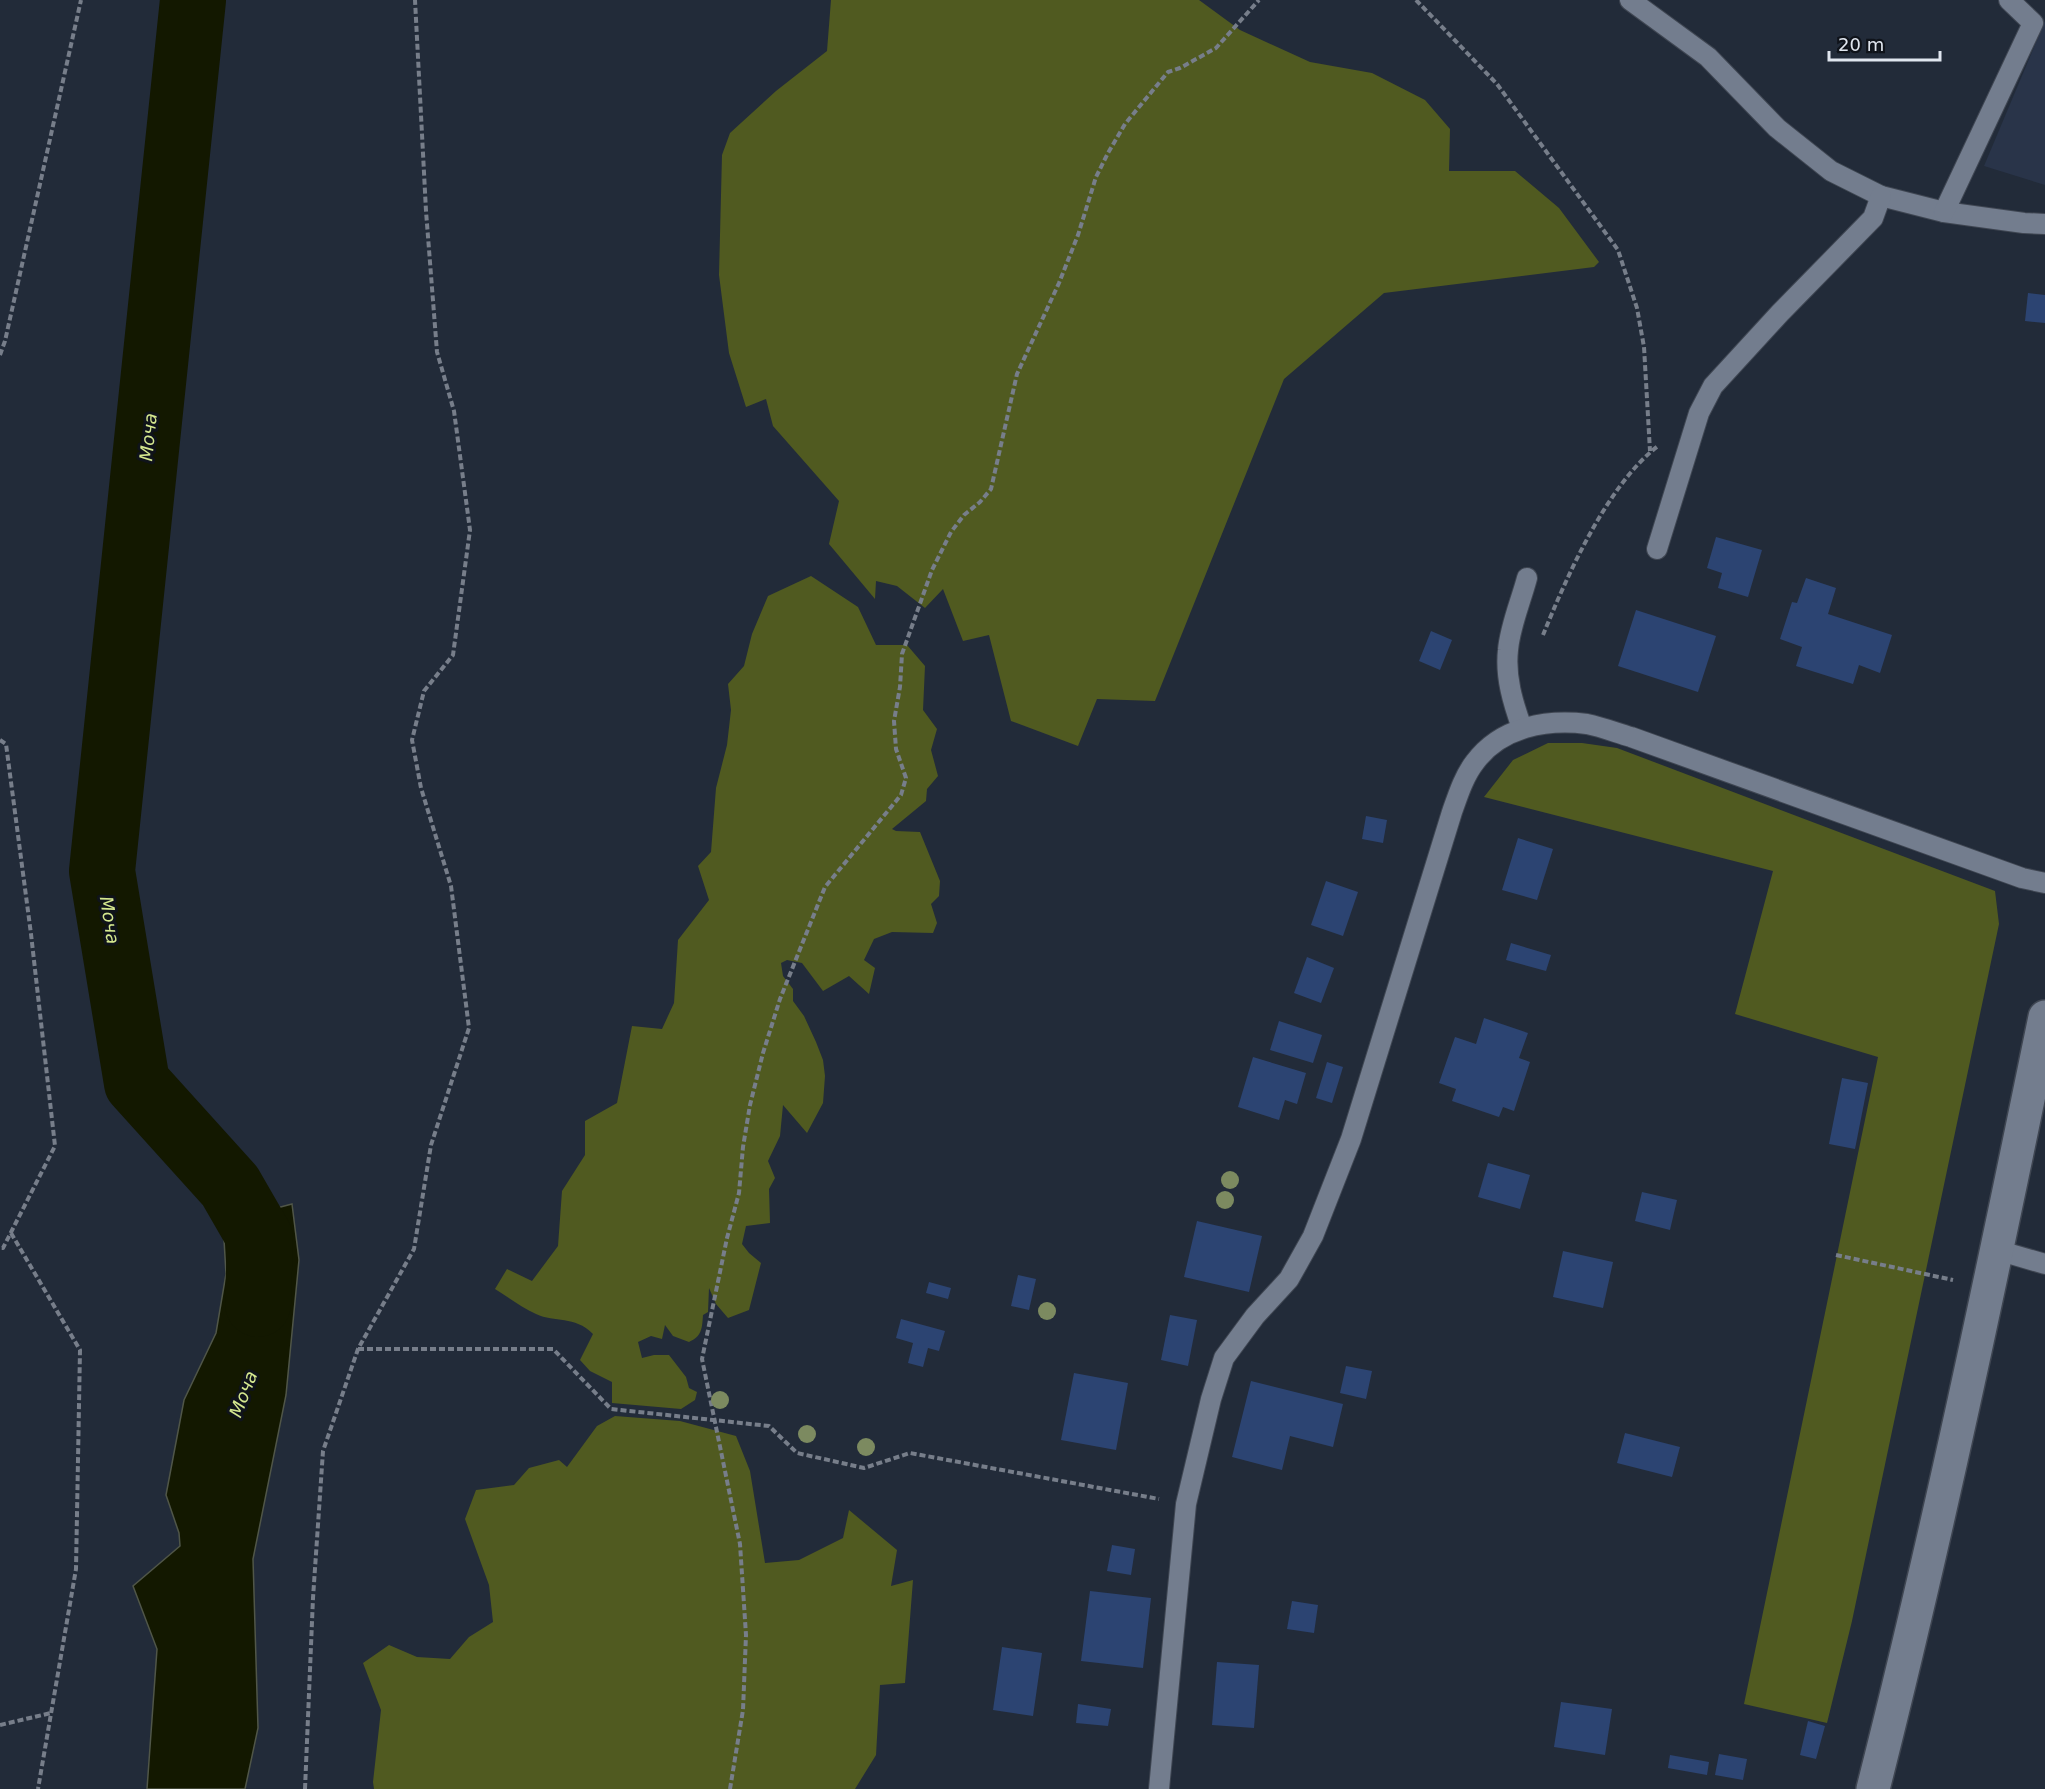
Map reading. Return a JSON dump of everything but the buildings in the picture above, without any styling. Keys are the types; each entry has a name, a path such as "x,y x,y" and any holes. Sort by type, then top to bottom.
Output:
{"main road":[{"path":"1873,1789 1914,1628 1997,1250 2045,1017"}],"lane":[{"path":"1630,0 1708,57 1777,128 1831,171 1881,196 1944,212 2045,224"},
{"path":"1944,212 2033,23 2009,0"},
{"path":"1657,549 1699,413 1713,386 1780,313 1873,218 1881,196"},
{"path":"1522,728 1513,704 1508,673 1508,649 1527,578"},
{"path":"1159,1789 1186,1504 1211,1399 1224,1358 1255,1316 1289,1279 1313,1236 1351,1139 1460,788 1475,762 1496,741 1522,728 1552,723 1587,724 1631,737 2022,878 2045,883"},
{"path":"1997,1250 2045,1264"}],"path":[{"path":"0,355 81,0"},
{"path":"305,1789 323,1451 358,1349 414,1249 431,1145 469,1028 451,886 421,788 412,740 424,691 453,655 470,530 454,411 437,352 426,212 416,0"},
{"path":"730,1789 743,1710 746,1635 740,1544 702,1359 727,1238 739,1193 743,1147 763,1053 780,999 825,887 901,795 906,778 896,748 894,721 900,687 902,654 932,570 951,532 963,515 980,502 991,489 1017,374 1059,283 1078,235 1096,177 1125,124 1168,72 1216,48 1258,0"},
{"path":"1416,0 1497,84 1618,250 1637,308 1644,347 1650,452"},
{"path":"0,740 6,744 31,934 55,1146 3,1248 0,1248"},
{"path":"11,1233 80,1350 75,1569 38,1789"},
{"path":"1836,1255 1989,1287"},
{"path":"358,1349 553,1349 611,1408 769,1426 798,1453 864,1468 910,1453 1186,1504"},
{"path":"0,1725 51,1713"}],"shaded area":[{"path":"2045,21 2045,185 1984,166"}],"green space":[{"path":"831,0 1199,0 1240,30 1310,62 1372,73 1425,100 1450,129 1449,171 1515,171 1559,208 1599,262 1594,267 1384,293 1284,379 1155,701 1097,699 1078,746 1011,721 989,635 963,641 943,589 925,608 897,586 876,581 875,599 829,544 839,501 773,426 766,399 746,407 729,353 719,275 722,155 730,133 776,91 827,51"},
{"path":"811,576 858,607 876,645 907,645 925,666 923,710 937,729 931,750 938,776 927,789 926,801 892,829 920,832 940,881 939,896 931,904 937,923 933,933 892,932 874,939 864,960 875,968 869,994 849,976 823,991 802,963 787,960 781,963 783,976 793,989 793,1001 804,1016 823,1060 825,1076 823,1103 807,1133 783,1105 780,1136 768,1161 775,1178 769,1189 770,1223 746,1226 742,1244 761,1263 749,1310 728,1318 716,1304 709,1288 708,1312 703,1315 701,1332 697,1337 689,1342 673,1336 665,1325 662,1339 651,1336 638,1342 642,1358 669,1355 686,1377 689,1388 697,1392 695,1400 681,1409 612,1403 612,1382 590,1371 580,1360 593,1334 579,1324 536,1314 495,1289 507,1269 532,1281 558,1246 562,1191 585,1155 585,1121 617,1103 632,1026 662,1029 674,1003 678,940 709,900 698,866 711,852 716,788 727,745 731,710 728,684 744,666 752,634 768,596"},
{"path":"1548,743 1582,743 1617,748 1995,891 1999,924 1852,1621 1827,1723 1744,1704 1878,1057 1735,1014 1773,871 1484,797 1513,760"},
{"path":"615,1416 680,1421 736,1436 750,1471 765,1563 799,1560 843,1538 849,1510 897,1550 891,1586 913,1580 905,1683 880,1685 876,1755 855,1789 374,1789 381,1710 363,1663 389,1645 417,1657 450,1659 469,1637 493,1622 489,1585 465,1519 476,1490 514,1485 529,1468 559,1460 567,1467 597,1426"}],"water":[{"path":"292,1204 299,1260 286,1395 253,1559 258,1728 245,1789 147,1789 157,1649 133,1586 180,1546 179,1533 166,1495 184,1400 216,1333 226,1274 223,1222"}],"waterway":[{"name":"Моча","path":"193,0 102,871 137,1083 230,1186 260,1238 258,1304"}]}
